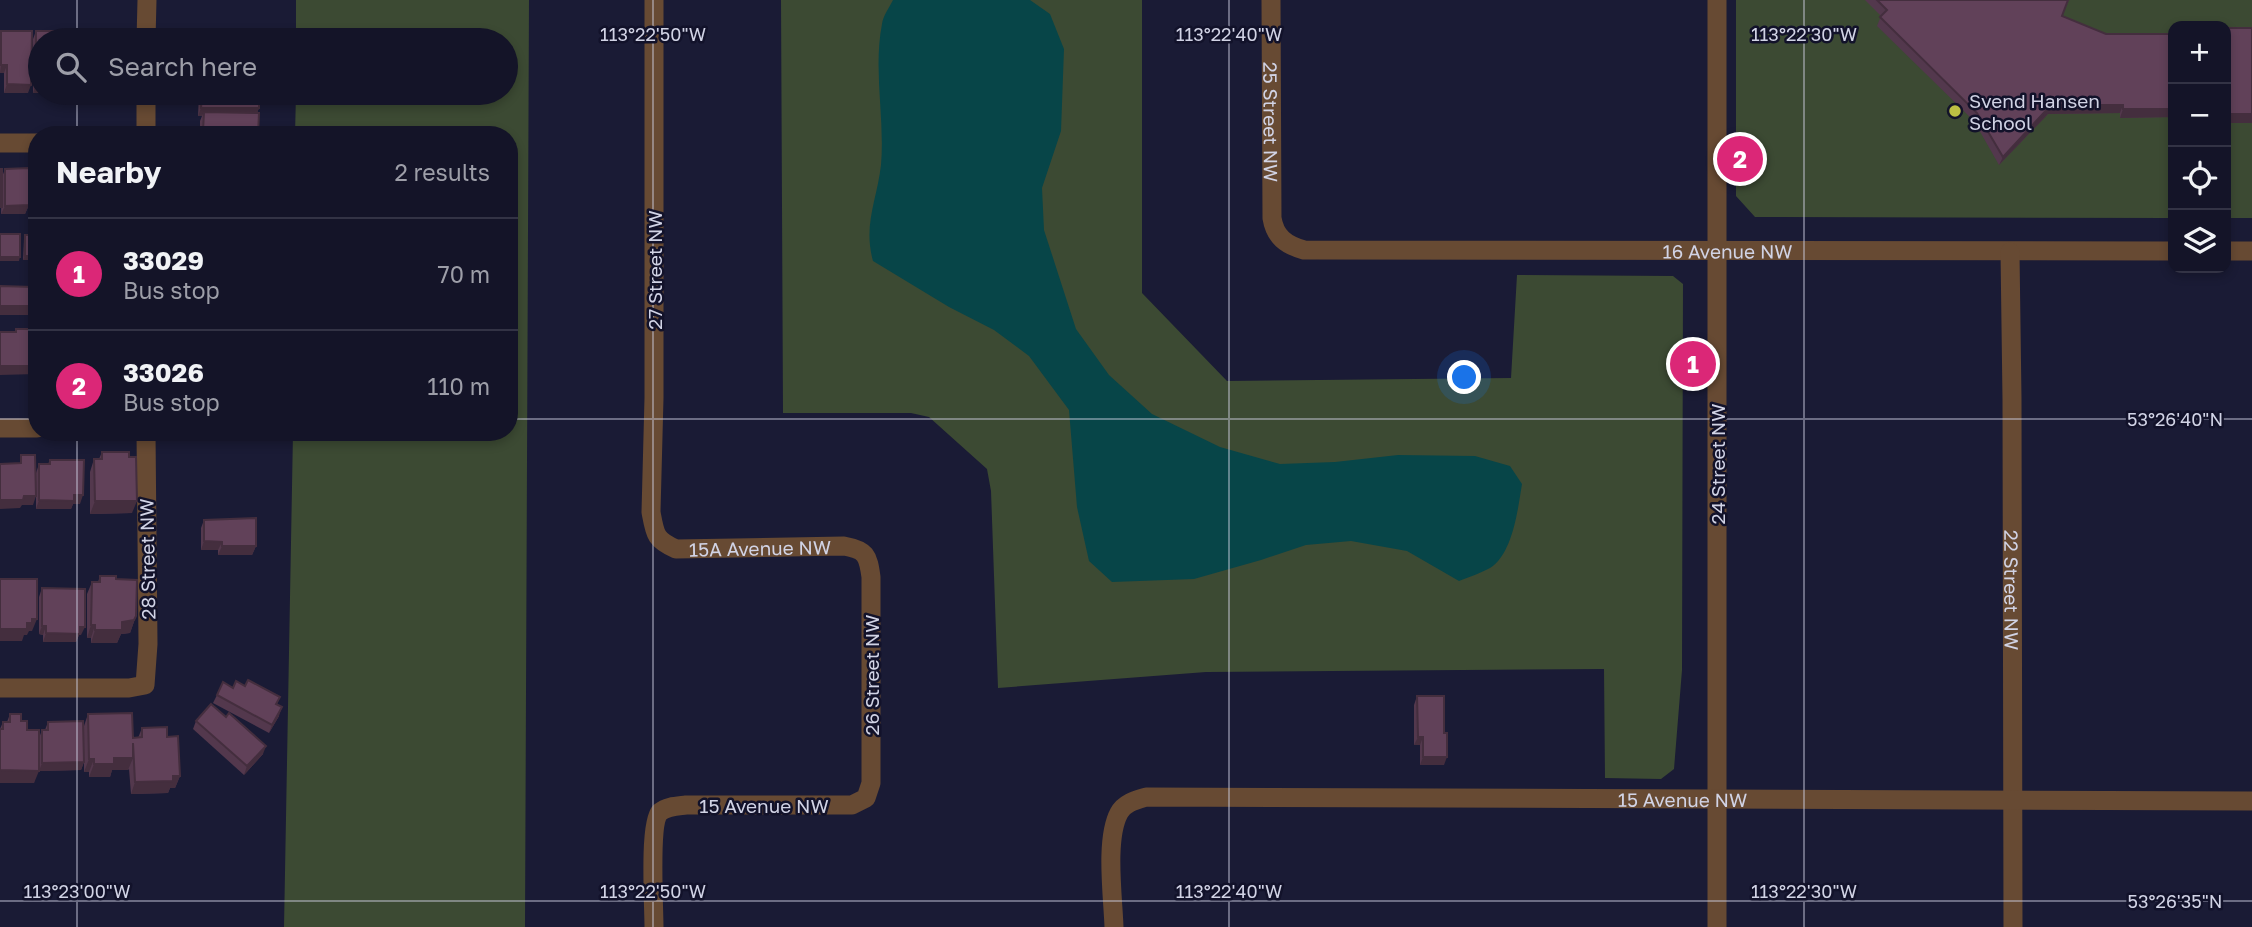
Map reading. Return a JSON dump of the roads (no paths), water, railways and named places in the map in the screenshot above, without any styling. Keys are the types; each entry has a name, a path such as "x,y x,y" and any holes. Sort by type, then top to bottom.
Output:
{"street":[{"path":"146,28 147,0"},
{"name":"27 Street NW","path":"654,0 654,398 651,512 658,540"},
{"name":"25 Street NW","path":"1271,0 1272,218 1277,234 1283,241"},
{"name":"24 Street NW","path":"1717,0 1717,927"},
{"path":"146,105 146,126"},
{"path":"0,143 28,143"},
{"name":"16 Avenue NW","path":"1283,241 1304,250 1318,251 2168,251"},
{"name":"22 Street NW","path":"2010,251 2013,927"},
{"path":"2231,251 2252,251"},
{"path":"0,428 28,428"},
{"name":"28 Street NW","path":"0,688 129,688 145,685 148,644 146,441"},
{"name":"15A Avenue NW","path":"658,540 676,549 844,545 864,552"},
{"name":"26 Street NW","path":"864,552 869,562 871,577 871,783 866,798"},
{"name":"15 Avenue NW","path":"1114,927 1111,870 1113,833 1119,811 1131,801 1146,796 2252,801"},
{"name":"15 Avenue NW","path":"654,927 655,820 661,811 686,805 852,805 866,798"}],"place":[{"name":"Svend Hansen School","path":"1955,111"},
{"name":"33026","path":"1740,159"},
{"name":"33029","path":"1693,364"}]}
